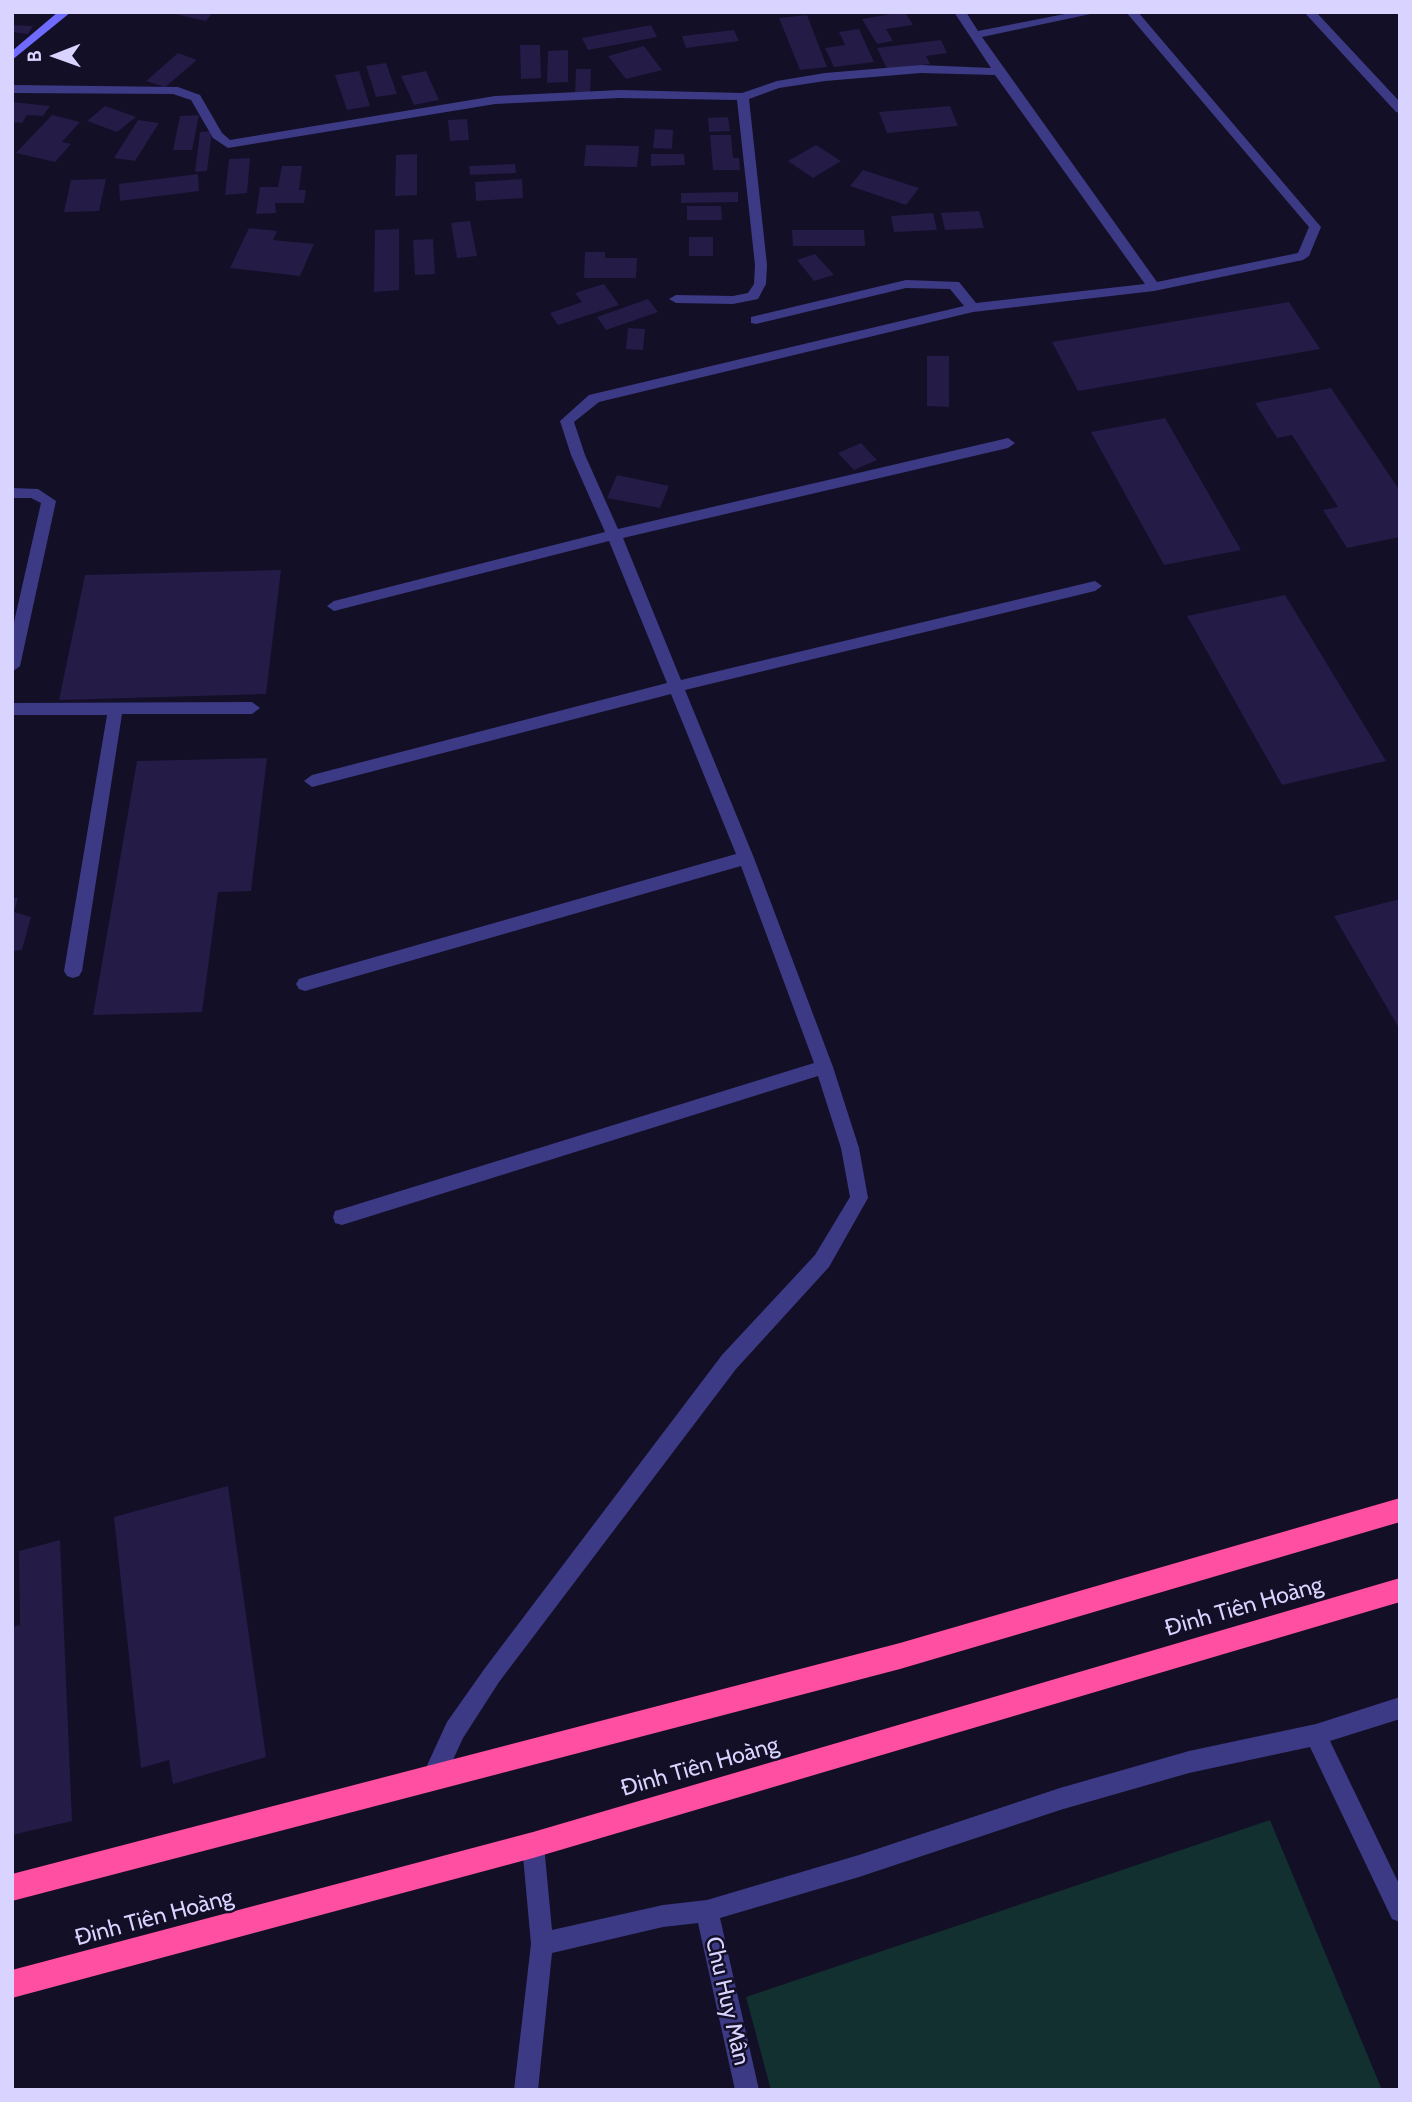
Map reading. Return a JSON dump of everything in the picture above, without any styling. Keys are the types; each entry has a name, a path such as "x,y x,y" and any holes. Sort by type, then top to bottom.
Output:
{"highway":[{"path":"12,1888 900,1656 1400,1510"},
{"name":"Đinh Tiên Hoàng","path":"12,1984 533,1845 1400,1590"}],"main road":[{"path":"12,57 65,12"}],"street":[{"path":"960,12 999,72 1154,287"},
{"path":"977,35 1094,12"},
{"path":"432,1780 455,1730 492,1675 729,1362 822,1261 859,1198 850,1148 824,1067 746,858 566,421 594,398 973,308 1154,287 1303,256 1315,227 1132,12"},
{"path":"1310,12 1400,109"},
{"path":"12,89 174,90 196,98 217,135 228,144 495,100 620,94 743,97 777,85 825,77 921,69 999,72"},
{"path":"676,299 733,300 752,296 760,284 761,265 743,97"},
{"path":"756,320 918,284 954,285 973,308"},
{"path":"334,606 614,535 1008,443"},
{"path":"12,493 33,493 49,501 12,666"},
{"path":"312,781 674,687 1095,586"},
{"path":"12,709 115,711 252,708"},
{"path":"73,971 115,711"},
{"path":"305,984 746,858"},
{"path":"342,1217 824,1067"},
{"path":"542,1944 663,1916 707,1911 859,1866 1086,1792 1189,1762 1315,1735 1400,1709"},
{"path":"1315,1735 1400,1911"},
{"path":"526,2090 542,1944 533,1845"},
{"name":"Chu Huy Mân","path":"707,1911 747,2090"}],"green space":[{"path":"1270,1820 1382,2090 771,2090 746,1997"}],"building":[{"path":"166,12 213,12 206,21"},
{"path":"905,12 913,25 886,29 893,41 877,44 862,19"},
{"path":"807,15 827,67 800,70 779,18"},
{"path":"12,25 33,26 28,34 12,32"},
{"path":"651,25 657,37 588,50 582,38"},
{"path":"859,29 874,62 834,67 825,48 845,45 839,32"},
{"path":"734,30 739,41 686,48 682,36"},
{"path":"941,40 947,53 926,56 930,64 887,69 877,48"},
{"path":"520,45 540,45 541,78 521,79"},
{"path":"644,46 662,70 626,79 608,56"},
{"path":"568,50 568,82 547,83 548,51"},
{"path":"178,53 197,60 165,87 146,81"},
{"path":"386,63 397,94 376,97 366,66"},
{"path":"576,69 591,69 590,95 575,95"},
{"path":"359,71 370,106 347,110 335,75"},
{"path":"426,71 439,100 414,105 401,76"},
{"path":"12,102 50,106 43,116 27,115 22,123 12,122"},
{"path":"105,106 136,117 117,132 87,121"},
{"path":"950,106 958,126 887,133 879,112"},
{"path":"52,115 80,122 62,142 71,144 55,162 16,153"},
{"path":"199,115 192,150 173,150 180,116"},
{"path":"728,117 730,131 709,132 708,118"},
{"path":"467,119 469,140 450,141 448,120"},
{"path":"138,120 159,123 135,161 114,158"},
{"path":"655,129 673,130 672,149 653,148"},
{"path":"212,131 207,171 195,172 200,132"},
{"path":"710,135 731,135 733,158 739,158 740,170 713,170"},
{"path":"586,145 639,146 637,167 584,166"},
{"path":"816,145 841,161 813,178 788,161"},
{"path":"417,154 417,195 395,196 396,155"},
{"path":"651,154 684,154 685,165 651,166"},
{"path":"250,158 247,193 225,195 229,159"},
{"path":"515,164 516,173 470,175 469,166"},
{"path":"282,166 302,166 299,190 306,190 304,203 275,203 276,213 256,214 260,187 278,187"},
{"path":"863,170 919,188 906,205 850,186"},
{"path":"198,174 199,191 120,201 119,184"},
{"path":"106,179 99,211 64,212 71,180"},
{"path":"522,179 523,198 476,201 475,182"},
{"path":"738,192 738,202 681,203 681,193"},
{"path":"687,206 721,206 722,220 687,220"},
{"path":"979,211 984,228 945,230 941,213"},
{"path":"933,213 937,230 894,232 891,216"},
{"path":"470,221 477,256 457,258 451,223"},
{"path":"249,228 277,231 273,240 314,244 300,276 230,268"},
{"path":"399,229 399,290 374,292 375,230"},
{"path":"792,230 864,230 865,246 793,246"},
{"path":"689,237 713,237 713,256 689,256"},
{"path":"433,239 435,274 415,275 413,240"},
{"path":"585,252 605,252 605,258 637,258 636,278 584,278"},
{"path":"815,254 834,275 814,281 797,260"},
{"path":"604,284 619,305 558,325 550,313 582,302 575,293"},
{"path":"648,299 658,312 606,330 597,317"},
{"path":"1289,302 1320,349 1078,391 1052,342"},
{"path":"628,328 645,329 643,350 626,349"},
{"path":"927,356 949,356 949,407 927,406"},
{"path":"1331,388 1400,491 1400,537 1347,548 1323,510 1338,507 1292,435 1277,438 1255,403"},
{"path":"1165,418 1241,550 1164,565 1091,432"},
{"path":"861,443 877,460 854,470 838,453"},
{"path":"617,475 669,486 660,508 607,498"},
{"path":"281,570 266,694 59,700 85,575"},
{"path":"1285,595 1386,761 1282,785 1187,616"},
{"path":"267,758 251,891 218,892 202,1012 93,1015 137,761"},
{"path":"12,898 18,898 14,912 31,917 22,950 12,951"},
{"path":"1400,899 1400,1030 1334,916"},
{"path":"228,1486 266,1757 173,1784 169,1760 141,1768 114,1517"},
{"path":"60,1540 72,1821 12,1835 12,1627 20,1625 19,1551"}]}
